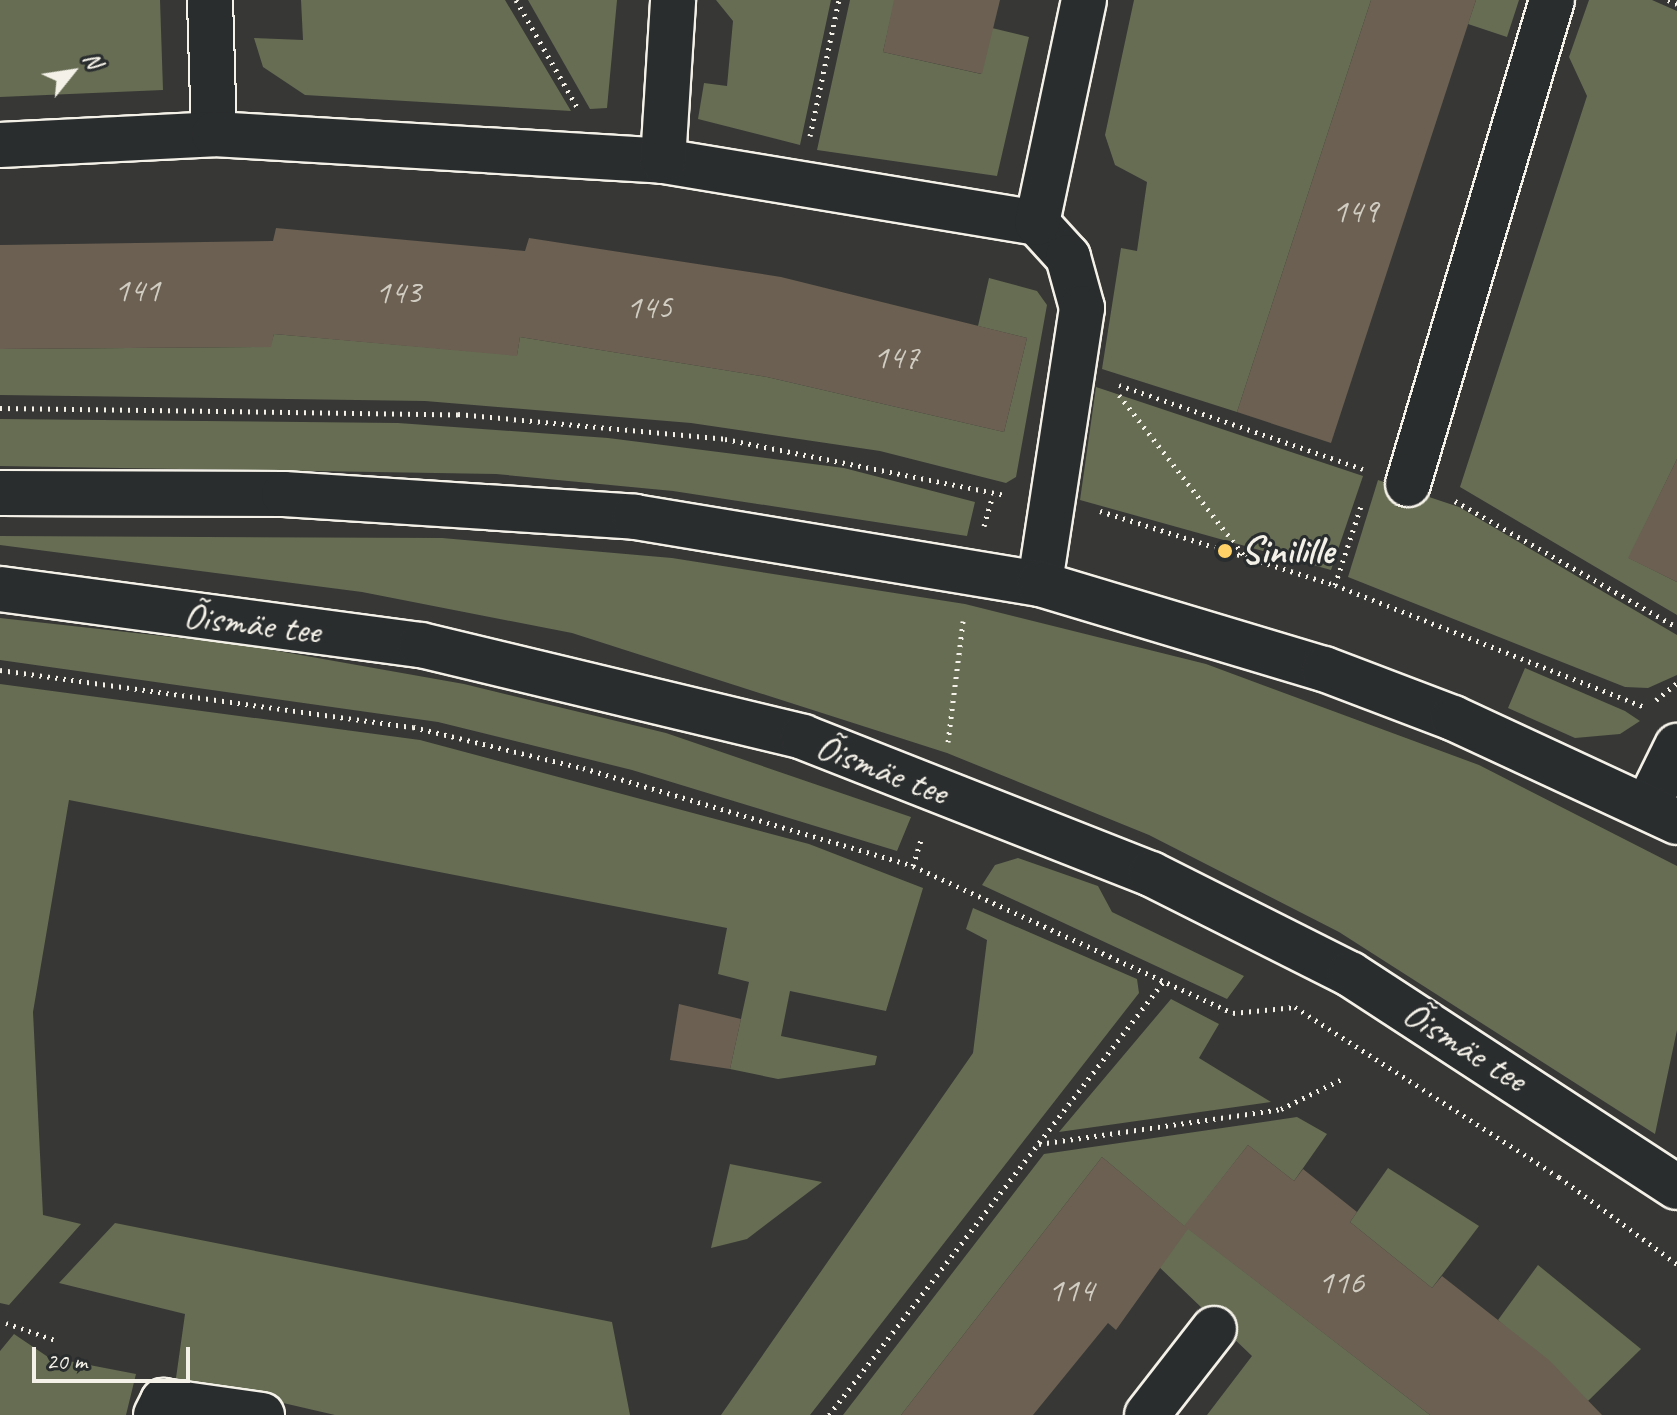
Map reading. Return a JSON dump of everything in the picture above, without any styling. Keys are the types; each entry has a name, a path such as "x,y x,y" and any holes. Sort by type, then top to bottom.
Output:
{"main road":[{"path":"210,0 214,134"},
{"path":"663,161 673,0"},
{"path":"1037,223 1084,0"},
{"path":"1408,484 1552,0"},
{"path":"0,145 214,134 663,161 1037,223 1068,257 1082,308 1040,584"},
{"path":"0,493 284,494 635,517 1040,584 1324,669 1662,814 1677,746"},
{"name":"Õismäe tee","path":"0,589 421,645 803,737 1151,874 1350,974 1677,1187"},
{"path":"1147,1415 1214,1329"},
{"path":"156,1415 163,1401 262,1415"}],"path":[{"path":"516,0 582,118 589,156"},
{"path":"800,183 839,0"},
{"path":"1668,0 1677,4"},
{"path":"1109,381 1246,558"},
{"path":"913,866 937,790 974,573 993,495"},
{"path":"0,670 413,727 598,772 913,866 1233,1013 1295,1007 1559,1177 1677,1264"},
{"path":"1646,707 1677,683"},
{"path":"829,1415 1164,981"},
{"path":"1038,1144 1281,1109 1342,1079"},
{"path":"6,1323 58,1341"}],"green space":[{"path":"0,0 160,0 163,90 0,97"},
{"path":"301,0 505,0 571,111 305,95 263,67 254,38 303,40"},
{"path":"528,0 617,0 607,108 590,109"},
{"path":"716,0 831,0 800,145 698,119 704,83 727,86 733,21"},
{"path":"850,0 895,0 883,52 981,74 992,28 1029,37 997,176 817,150"},
{"path":"1134,0 1371,0 1237,412 1102,369 1121,248 1137,251 1147,182 1115,165 1105,135"},
{"path":"1476,0 1519,0 1507,37 1468,24"},
{"path":"1589,0 1652,0 1677,11 1677,459 1629,558 1677,582 1677,615 1460,487 1587,96 1569,57"},
{"path":"989,278 1037,291 1047,305 1016,477 1006,483 880,451 691,423 425,401 0,395 0,349 270,347 274,334 517,355 520,337 767,377 1004,432 1027,338 978,326"},
{"path":"1096,387 1363,476 1331,570 1080,500"},
{"path":"0,419 398,423 608,438 844,468 975,502 967,536 673,491 496,474 0,466"},
{"path":"1378,480 1459,507 1677,635 1677,675 1648,688 1625,687 1348,577"},
{"path":"0,536 442,538 672,558 965,604 1206,664 1479,765 1677,866 1677,1030 1655,1134 1339,932 1149,835 947,753 572,633 362,592 0,545"},
{"path":"0,618 244,645 464,684 666,733 911,817 897,851 632,770 438,722 0,660"},
{"path":"1525,668 1625,711 1640,721 1620,734 1575,738 1508,708"},
{"path":"0,684 420,740 809,844 923,888 886,1011 790,991 781,1036 877,1056 875,1065 778,1079 730,1069 749,982 718,974 727,928 69,800 33,1012 43,1215 81,1224 9,1305 0,1303"},
{"path":"1018,858 1098,886 1112,912 1244,976 1227,999 982,885 995,865"},
{"path":"973,908 1137,979 1139,993 810,1415 721,1415 973,1053 987,940 966,929"},
{"path":"1171,999 1219,1024 1199,1058 1271,1102 1059,1132"},
{"path":"1297,1117 1327,1134 1294,1181 1248,1145 1185,1226 1430,1415 1207,1415 1252,1356 1155,1263 1184,1226 1102,1157 901,1415 843,1415 1044,1154"},
{"path":"730,1164 822,1182 747,1239 711,1248"},
{"path":"1388,1168 1479,1226 1432,1288 1350,1222"},
{"path":"115,1223 612,1322 630,1415 335,1415 176,1378 185,1314 59,1283"},
{"path":"1538,1265 1641,1349 1588,1401 1498,1320"},
{"path":"14,1334 48,1357 136,1374 126,1415 0,1415 0,1351"}],"building":[{"path":"894,0 1000,0 982,74 883,52"},
{"path":"1371,0 1476,0 1331,443 1237,412"},
{"path":"276,228 525,251 529,238 781,277 1027,338 1004,432 767,377 520,337 517,356 274,334 271,347 0,349 0,245 273,241"},
{"path":"1677,459 1677,582 1628,558"},
{"path":"679,1004 741,1019 730,1069 670,1060"},
{"path":"1248,1145 1294,1181 1303,1169 1357,1212 1350,1222 1432,1288 1442,1276 1549,1360 1602,1415 1430,1415 1184,1226"},
{"path":"1102,1157 1188,1229 1116,1330 1108,1323 1033,1415 901,1415"}],"place":[{"name":"Sinilille","path":"1225,551"}]}
